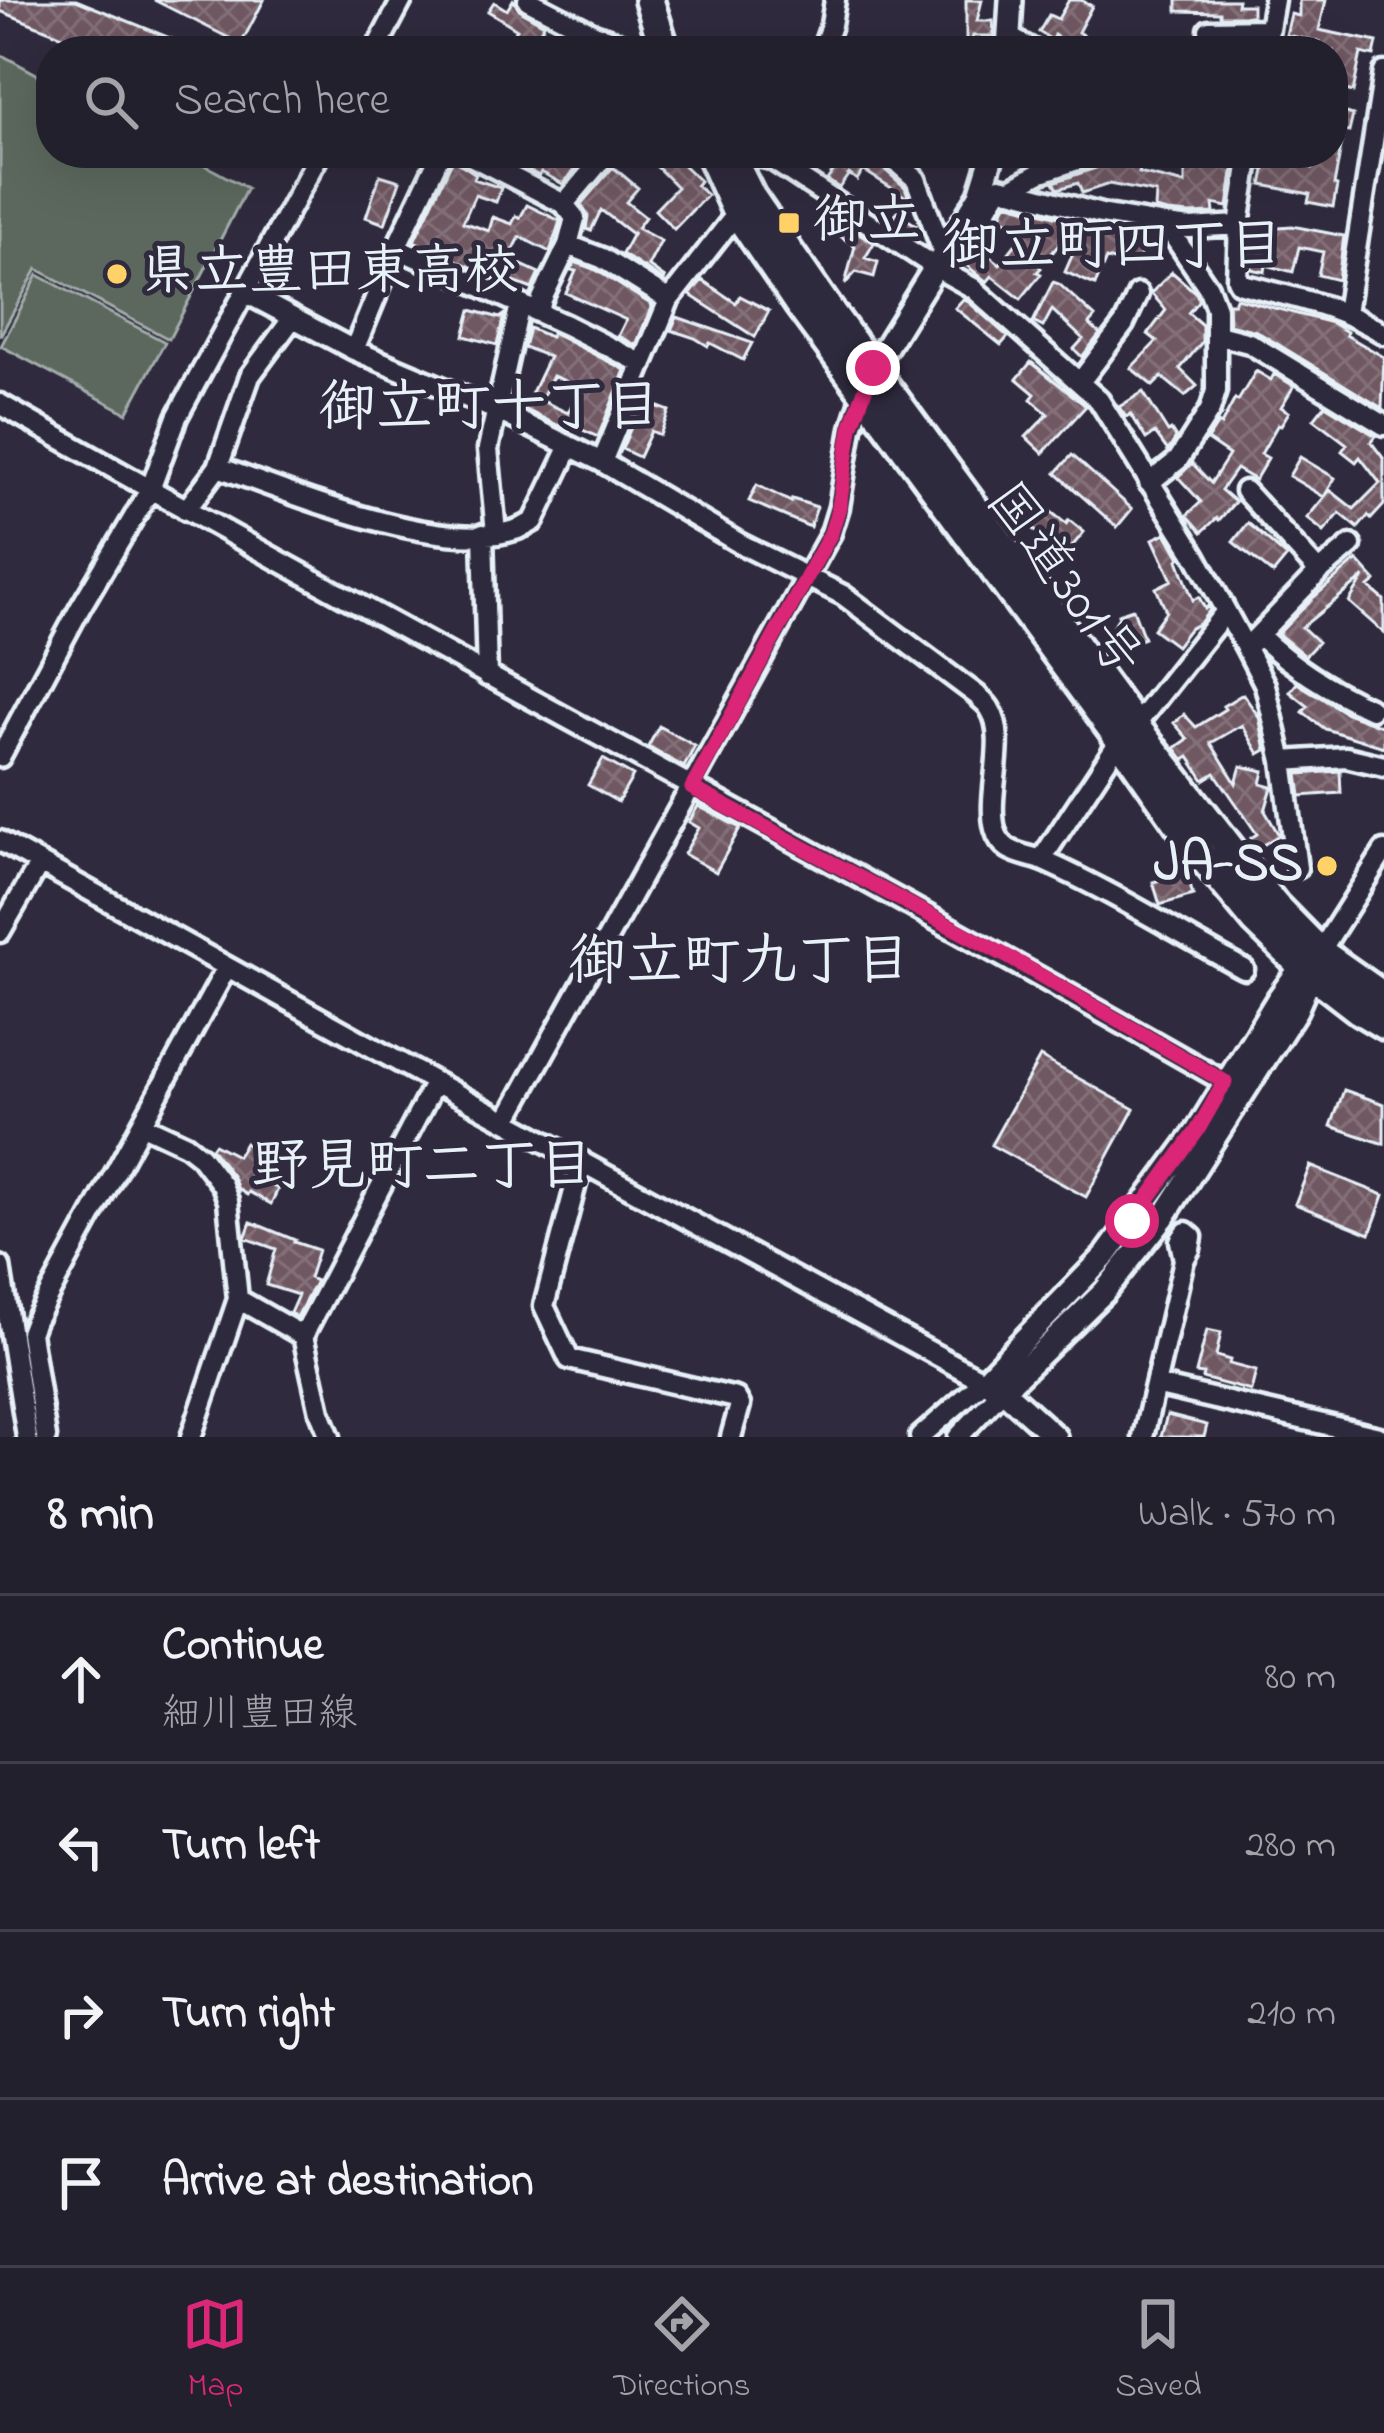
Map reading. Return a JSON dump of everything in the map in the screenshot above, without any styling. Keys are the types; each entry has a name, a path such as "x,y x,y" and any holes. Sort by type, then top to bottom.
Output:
{"highway":[{"path":"649,0 657,36"},
{"path":"663,36 668,0"},
{"name":"国道301号","path":"727,168 737,213 798,303 868,379 1127,733 1200,854 1256,921 1384,1025"},
{"name":"国道301号","path":"732,168 829,310 868,379"},
{"name":"国道301号","path":"1312,964 1384,997"}],"main road":[{"path":"1009,36 1011,0"},
{"path":"868,379 980,195 988,168"},
{"path":"994,1385 1106,1256 1197,1131 1252,1037 1312,964"},
{"path":"994,1385 1104,1292 1163,1217 1296,1010 1312,964"},
{"path":"994,1385 1054,1437"}],"street":[{"path":"383,36 402,0"},
{"path":"528,0 602,36"},
{"path":"827,36 835,0"},
{"path":"1268,36 1274,0"},
{"path":"1209,30 1269,29"},
{"path":"1346,313 1384,72"},
{"path":"0,757 150,490 177,417 312,168"},
{"path":"355,350 433,168"},
{"path":"495,168 564,203 575,218 573,236 539,313"},
{"path":"564,203 594,168"},
{"path":"788,168 944,255 974,288 1099,400 1226,611 1253,642 1370,709"},
{"path":"903,168 916,179 944,255"},
{"path":"1009,190 1054,168"},
{"path":"1248,168 1239,225 1239,283 1346,313 1384,334"},
{"path":"944,255 965,246 1000,188 1166,225 1239,225"},
{"path":"1364,188 1384,201"},
{"path":"602,462 669,300 737,213"},
{"path":"1149,483 1178,460 1210,410 1216,391 1216,308 1208,287 1166,225"},
{"path":"568,245 602,258 669,300"},
{"path":"396,248 643,364"},
{"path":"244,292 355,350 602,462 739,544 843,596 991,709 996,745 992,809 995,829 1010,851 1041,860 1147,913 1244,969"},
{"path":"1080,382 1124,324 1138,294"},
{"path":"487,676 488,449 520,304"},
{"path":"186,510 218,466 250,376 292,319"},
{"path":"1218,335 1250,343 1384,425"},
{"path":"507,1120 831,533 851,428 868,379"},
{"path":"0,404 487,676 1010,958 1225,1082"},
{"path":"218,466 347,513 459,537 534,521 569,448"},
{"path":"1245,491 1319,572"},
{"path":"1253,642 1351,545"},
{"path":"1041,860 1127,733 1226,611"},
{"path":"1253,642 1282,760 1297,868"},
{"path":"1282,760 1346,757 1384,766"},
{"path":"0,841 994,1385"},
{"path":"1312,964 1384,851"},
{"path":"0,932 40,862"},
{"path":"46,1437 30,1333 227,967"},
{"path":"330,1437 303,1336 435,1082"},
{"path":"143,1125 200,1156 228,1201 238,1300 190,1437"},
{"path":"582,1161 544,1306 569,1359 736,1398 740,1405 731,1437"},
{"path":"1143,1437 1184,1260"},
{"path":"0,1266 27,1437"},
{"path":"238,1300 303,1336"},
{"path":"920,1437 994,1385"},
{"path":"958,1437 994,1385"},
{"path":"1155,1385 1379,1437"}],"green space":[{"path":"0,54 36,74 36,168 210,168 247,188 169,339 37,269 0,336"},
{"path":"38,275 165,342 127,413 1,346"}],"building":[{"path":"0,0 76,0 165,36 62,36 0,11"},
{"path":"154,0 264,0 245,36 225,36"},
{"path":"513,0 554,36 511,36 517,29 488,11 494,2 507,10"},
{"path":"966,0 982,0 977,21 993,21 994,36 966,36"},
{"path":"1069,0 1092,6 1078,32 1084,36 1039,32 1049,15 1058,19"},
{"path":"1177,0 1238,0 1237,5 1252,5 1252,16 1177,11"},
{"path":"1299,0 1326,0 1319,30 1348,36 1286,35 1291,14 1299,16"},
{"path":"1348,36 1377,42 1374,56 1361,53 1353,92 1348,91"},
{"path":"449,168 467,168 476,174 474,179 501,188 496,202 475,195 463,222 489,231 493,217 512,224 527,205 560,221 550,252 520,237 509,259 539,273 532,289 502,281 414,241"},
{"path":"529,168 577,168 563,184"},
{"path":"612,168 638,188 626,202 645,217 637,228 661,241 648,266 664,281 622,254 634,232 601,210 591,231 586,229 588,216 581,204"},
{"path":"658,168 687,168 707,195 674,229 655,210 677,187"},
{"path":"836,168 883,168 905,187 912,207 900,215 916,225 910,235 891,222 906,197 863,170 857,180 849,174 839,188 827,180"},
{"path":"1096,168 1141,168 1139,173 1185,184 1185,168 1234,168 1228,207 1213,204 1214,213 1155,209 1156,193 1109,184 1082,193 1078,183 1058,189 1054,182"},
{"path":"1337,168 1333,207 1308,202 1310,194 1262,185 1265,170 1261,169"},
{"path":"380,175 400,181 385,224 366,217"},
{"path":"1006,203 1077,222 1044,263 1030,257 1041,274 1021,299 992,276 987,282 966,265 980,248 1000,264 1030,226 1000,219"},
{"path":"841,221 874,243 865,258 878,262 874,277 856,272 845,284 855,246 834,232"},
{"path":"1086,224 1126,233 1123,244 1142,249 1137,267 1106,259 1095,285 1065,272"},
{"path":"1292,226 1344,236 1338,280 1318,275 1323,252 1299,247 1293,272 1266,265 1265,272 1251,269 1252,229"},
{"path":"575,262 652,305 636,345 618,336 626,320 566,293"},
{"path":"1172,272 1196,293 1199,300 1188,313 1202,325 1202,342 1180,369 1197,386 1185,396 1162,377 1153,386 1131,368 1157,341 1148,334 1166,310 1151,293"},
{"path":"702,280 736,303 740,296 769,311 755,337 690,295"},
{"path":"1053,282 1095,317 1089,324 1100,334 1082,357 1074,349 1083,339 1052,310 1043,327 1033,322"},
{"path":"964,298 1008,337 1001,345 955,308"},
{"path":"1236,298 1332,323 1384,357 1382,408 1256,331 1229,324 1228,303"},
{"path":"471,310 504,315 497,345 464,336"},
{"path":"677,317 752,343 743,360 671,330"},
{"path":"529,328 550,337 552,333 625,370 598,437 572,425 570,431 524,409 549,357 524,347","holes":["553,376 580,387 568,413 541,400"]},
{"path":"1031,362 1086,406 1043,453 1026,437 1048,414 1017,379"},
{"path":"1256,371 1271,380 1274,374 1294,386 1281,407 1289,412 1261,454 1268,458 1255,480 1236,469 1221,490 1235,502 1202,532 1187,515 1201,502 1178,477 1192,463 1211,483 1229,455 1207,440"},
{"path":"1143,392 1176,438 1168,451 1155,433 1146,439 1131,414 1126,417 1119,407"},
{"path":"642,401 669,411 660,435 651,431 639,457 622,449"},
{"path":"1325,405 1376,436 1371,442 1384,459 1384,505 1358,528 1340,513 1324,532 1307,518 1330,490 1354,509 1380,483 1360,457 1356,462 1342,451 1347,444 1314,419"},
{"path":"1072,455 1132,509 1117,527 1056,473"},
{"path":"1300,457 1335,478 1324,497 1289,476"},
{"path":"757,485 791,502 817,507 810,527 749,501"},
{"path":"1030,489 1066,524 1069,520 1084,532 1070,549 1057,539 1052,545 1022,520 1028,513 1017,505"},
{"path":"1248,523 1287,557 1273,574 1233,542"},
{"path":"1166,533 1180,558 1193,600 1199,597 1210,610 1176,646 1153,629 1166,611 1156,588 1172,580 1153,539"},
{"path":"1357,560 1376,581 1369,587 1384,600 1384,633 1349,602 1364,577 1302,627 1318,642 1305,656 1278,634"},
{"path":"1133,609 1144,638 1106,656 1100,645 1118,614"},
{"path":"1297,683 1346,713 1384,727 1384,747 1325,729 1303,712 1308,706 1290,692"},
{"path":"1243,694 1259,717 1266,750 1259,754 1242,725 1211,743 1236,783 1241,766 1264,771 1261,784 1272,787 1265,811 1279,835 1258,848 1251,838 1257,834 1215,773 1204,780 1189,757 1184,760 1175,748 1188,739 1174,723 1184,714 1196,727"},
{"path":"659,726 695,746 684,767 648,747"},
{"path":"603,759 633,776 618,802 588,785"},
{"path":"1340,771 1341,793 1301,796 1298,774"},
{"path":"698,806 740,828 716,872 684,854 699,828 689,822"},
{"path":"1186,872 1193,895 1160,905 1153,882"},
{"path":"1040,1057 1134,1109 1086,1197 991,1145"},
{"path":"1344,1090 1384,1104 1384,1144 1331,1126"},
{"path":"245,1143 263,1154 251,1174 278,1189 271,1204 238,1189 211,1148 214,1144 237,1156"},
{"path":"1310,1166 1384,1195 1370,1234 1295,1204"},
{"path":"251,1222 318,1250 309,1278 316,1281 297,1317 290,1313 298,1295 266,1285 276,1249 245,1238"},
{"path":"1207,1330 1221,1333 1216,1356 1256,1371 1251,1391 1196,1373"},
{"path":"1167,1415 1207,1425 1204,1437 1161,1437"}],"place":[{"name":"御立","path":"789,223"},
{"name":"県立豊田東高校","path":"117,274"},
{"name":"JA-SS","path":"1327,866"}],"district":[{"name":"御立町四丁目","path":"1113,249"},
{"name":"御立町十丁目","path":"490,410"},
{"name":"御立町九丁目","path":"740,964"},
{"name":"野見町二丁目","path":"423,1169"}],"route":[{"path":"873,368 851,428 831,533 692,788 1010,958 1225,1082 1197,1131 1132,1221"}]}
